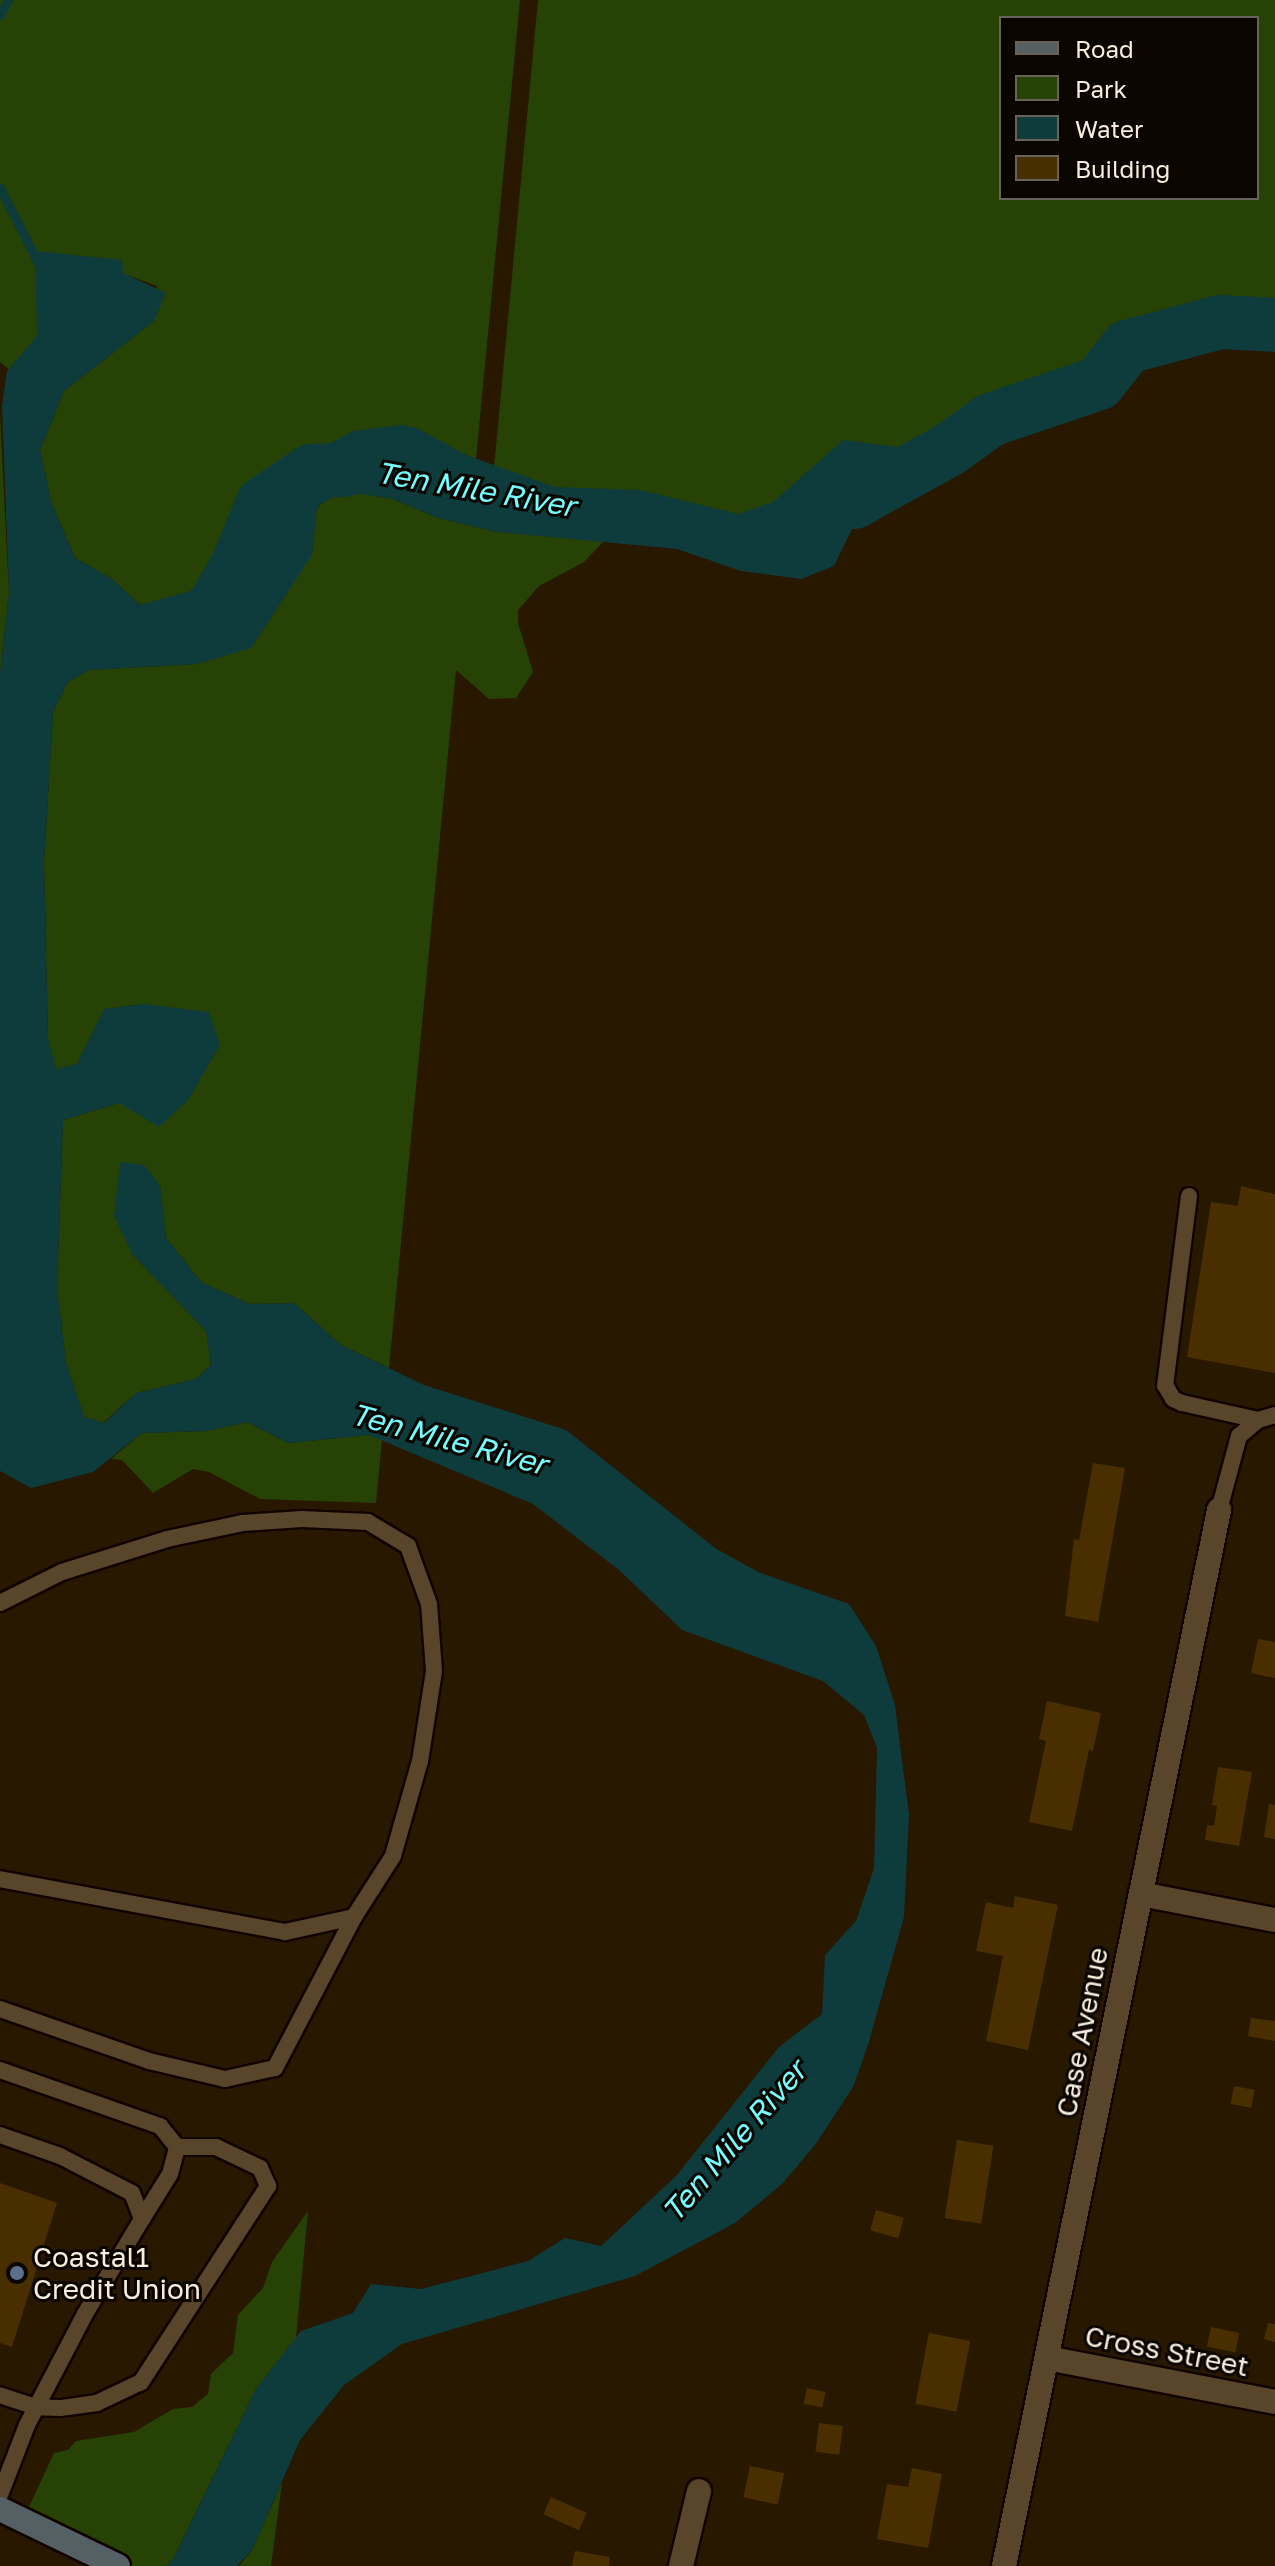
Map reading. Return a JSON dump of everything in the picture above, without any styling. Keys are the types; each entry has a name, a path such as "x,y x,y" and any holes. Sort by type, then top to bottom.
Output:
{"main road":[{"path":"0,2509 116,2565"}],"street":[{"name":"Case Avenue","path":"1004,2566 1219,1510"},
{"path":"1141,1894 1275,1920"},
{"name":"Cross Street","path":"1047,2358 1275,2402"},
{"path":"681,2566 699,2491"}],"lane":[{"path":"1189,1196 1165,1385 1173,1399 1182,1403 1267,1418"},
{"path":"1219,1510 1239,1436 1267,1418"},
{"path":"0,1603 62,1572 167,1539 243,1523 302,1519 368,1522 408,1546 429,1604 431,1686 420,1761 393,1856 354,1917 275,2068 225,2079 149,2061 0,2009"},
{"path":"0,1879 285,1932 354,1917"},
{"path":"0,2070 160,2126 177,2147"},
{"path":"0,2135 60,2156 132,2193 142,2219"},
{"path":"0,2495 36,2407 85,2314 170,2174 177,2147"},
{"path":"0,2395 36,2407 97,2403 141,2382 268,2186 260,2168 216,2147 177,2147"}],"green space":[{"path":"0,0 520,0 476,459 466,455 298,461 242,550 208,586 179,596 140,605 112,579 75,558 51,502 40,450 64,391 154,321 157,286 122,273 122,260 37,337 9,369 0,362"},
{"path":"538,0 1275,0 1275,325 1220,322 1127,347 1099,383 990,420 950,449 883,489 810,523 492,489"},
{"path":"0,414 9,593 0,674"},
{"path":"342,491 393,499 438,518 497,532 604,541 584,562 539,586 518,610 518,623 533,672 516,698 489,699 456,670 389,1368 341,1345 294,1303 250,1304 202,1283 166,1238 160,1185 132,1254 206,1331 211,1365 196,1379 136,1393 103,1423 84,1417 66,1363 57,1288 63,1120 119,1103 144,1004 105,1009 77,1064 56,1070 48,1038 44,862 53,712 68,682 89,670 197,664 312,555 317,507"},
{"path":"247,1422 288,1443 369,1435 382,1440 376,1503 260,1499 209,1472 193,1469 153,1493 122,1460 111,1459 142,1433 207,1431"},
{"path":"308,2211 296,2338 256,2389 173,2559 166,2566 109,2566 22,2522 54,2453 68,2450 76,2441 134,2432 173,2409 192,2407 208,2394 211,2374 233,2353 238,2315 263,2288 272,2262"},
{"path":"282,2482 271,2566 239,2566 252,2550"}],"water":[{"path":"35,251 122,260 123,273 166,293 154,321 64,391 40,450 51,502 75,558 112,579 140,605 208,586 242,550 298,461 353,431 401,425 417,428 466,455 555,487 640,490 738,514 773,502 843,440 914,449 919,467 907,503 854,525 834,566 801,579 741,571 677,549 497,532 438,518 393,499 342,491 317,507 312,555 251,648 197,664 89,670 68,682 53,712 44,862 48,1038 56,1069 77,1064 104,1009 144,1004 209,1012 220,1045 188,1100 159,1127 119,1103 63,1120 57,1288 66,1363 84,1417 104,1423 136,1393 196,1379 211,1365 206,1331 132,1254 114,1216 120,1162 144,1165 160,1185 166,1238 202,1283 250,1304 294,1303 341,1345 424,1385 566,1430 715,1548 758,1572 849,1604 876,1646 895,1705 909,1815 904,1917 868,2045 853,2087 815,2145 782,2184 735,2223 635,2276 402,2344 344,2385 300,2440 252,2550 237,2566 166,2566 173,2559 256,2389 301,2331 353,2313 371,2284 421,2289 528,2261 565,2238 601,2246 676,2176 779,2047 822,2014 825,1955 856,1921 874,1868 877,1748 864,1715 823,1681 682,1630 619,1570 533,1504 369,1435 288,1443 247,1422 207,1431 142,1433 93,1472 31,1488 0,1471 0,674 9,593 2,406 7,371 37,336"}],"building":[{"path":"1241,1186 1275,1194 1275,1373 1187,1357 1211,1202 1238,1206"},
{"path":"1093,1463 1125,1468 1098,1622 1065,1616 1074,1539 1079,1540"},
{"path":"1258,1639 1275,1642 1275,1678 1251,1673"},
{"path":"1047,1701 1101,1713 1093,1751 1089,1750 1072,1831 1029,1822 1046,1741 1039,1739"},
{"path":"1218,1767 1252,1772 1239,1846 1205,1840 1207,1825 1214,1826 1217,1806 1212,1805"},
{"path":"1269,1804 1275,1805 1275,1839 1264,1837"},
{"path":"1015,1896 1058,1905 1028,2050 986,2041 1003,1956 976,1951 986,1902 1013,1908"},
{"path":"1251,2018 1275,2021 1275,2041 1248,2036"},
{"path":"1234,2086 1255,2090 1251,2108 1231,2104"},
{"path":"957,2140 994,2146 981,2224 945,2218"},
{"name":"Coastal1 Credit Union","path":"0,2183 57,2203 12,2347 0,2343"},
{"path":"876,2210 904,2218 898,2238 870,2230"},
{"path":"1268,2323 1275,2324 1275,2342 1264,2339"},
{"path":"1211,2327 1239,2333 1235,2353 1207,2347"},
{"path":"929,2333 970,2341 956,2412 915,2404"},
{"path":"807,2388 826,2392 822,2408 804,2404"},
{"path":"819,2423 843,2426 839,2455 815,2452"},
{"path":"750,2466 784,2473 778,2505 743,2497"},
{"path":"912,2468 942,2474 928,2548 877,2539 887,2484 908,2487"},
{"path":"551,2497 587,2513 579,2530 543,2514"},
{"path":"575,2551 610,2557 609,2566 572,2566"}],"waterway":[{"path":"0,15 8,0"},
{"path":"0,188 40,267"},
{"name":"Ten Mile River","path":"854,502 950,449 990,420 1099,383 1127,347 1220,322 1275,325"},
{"name":"Ten Mile River","path":"213,607 237,566 263,503 311,471 345,470"}],"place":[{"name":"Coastal1 Credit Union","path":"17,2273"}]}
